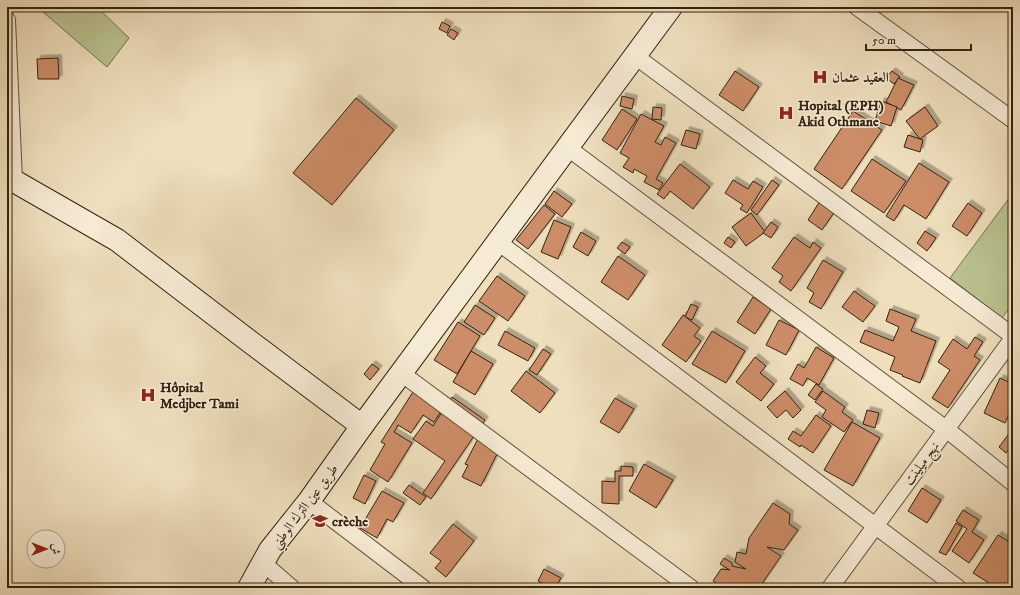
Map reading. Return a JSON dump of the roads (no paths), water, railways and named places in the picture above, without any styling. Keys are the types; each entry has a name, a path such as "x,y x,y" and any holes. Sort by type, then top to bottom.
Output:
{"main road":[{"name":"طريق عين الترك الوطني","path":"249,588 270,550 309,501 401,372 671,7"},
{"path":"10,180 117,240 362,426"}],"street":[{"path":"857,7 1013,120"},
{"path":"7,20 10,180"},
{"path":"636,56 1013,337"},
{"path":"568,148 946,429 1013,483"},
{"path":"498,242 958,588"},
{"name":"نهج ميلينت","path":"830,588 1013,337"},
{"path":"401,372 691,588"},
{"path":"309,501 423,588"},
{"path":"263,563 292,588"}],"place":[{"name":"العقيد عثمان","path":"820,77"},
{"name":"Hopital (EPH) Akid Othmane","path":"786,113"},
{"name":"Hôpital Medjber Tami","path":"148,395"},
{"name":"crèche","path":"320,521"}]}
